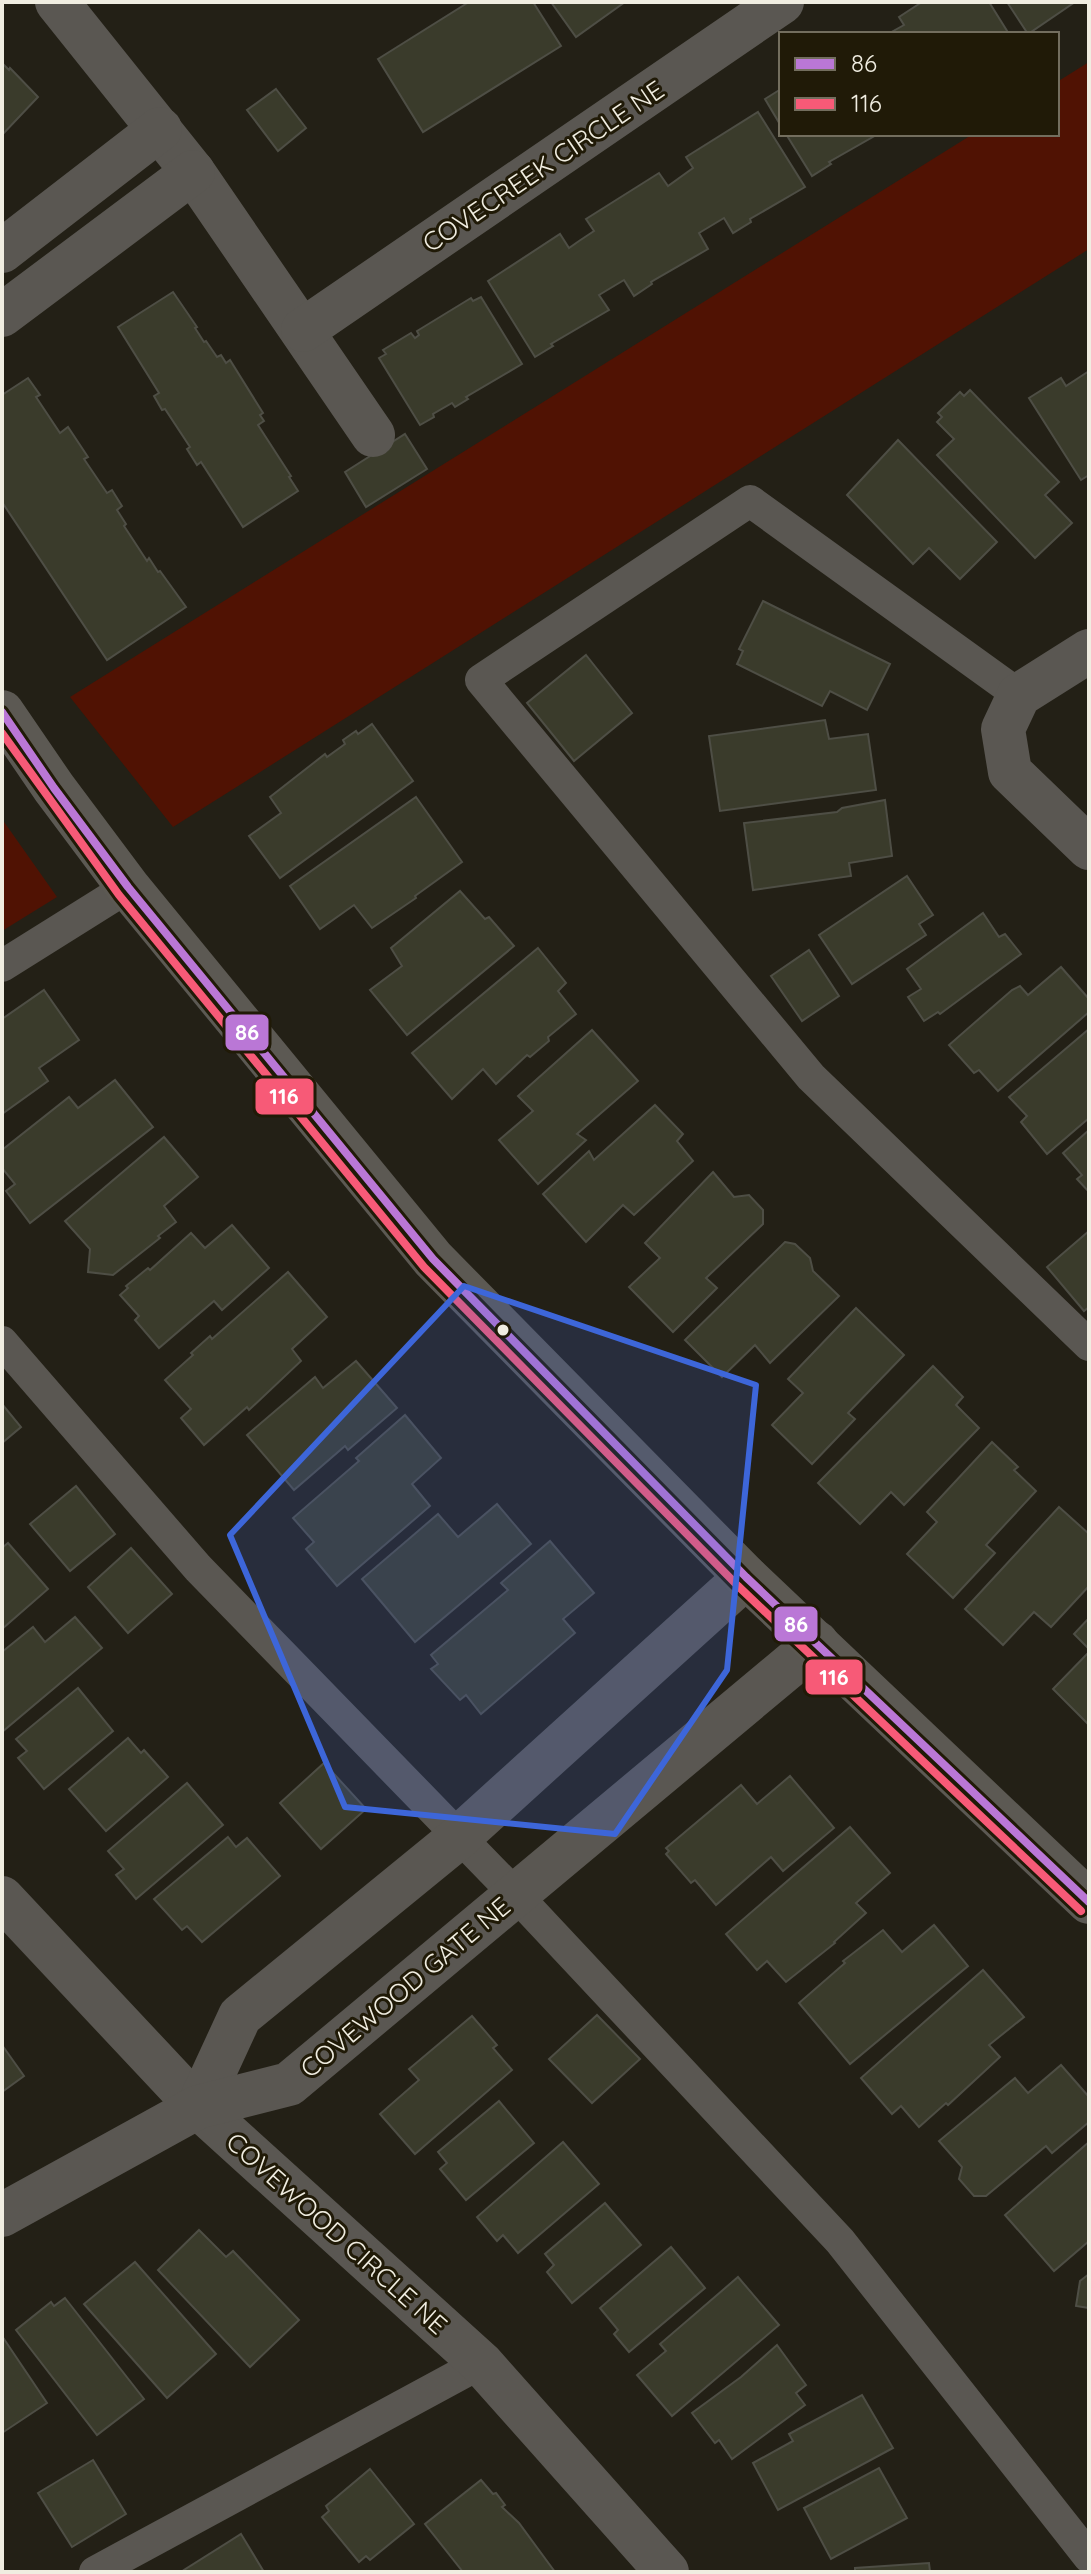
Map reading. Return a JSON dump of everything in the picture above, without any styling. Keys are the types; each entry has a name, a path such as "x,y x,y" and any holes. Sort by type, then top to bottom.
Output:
{"street":[{"path":"57,2 193,172 373,435"},
{"name":"COVECREEK CIRCLE NE","path":"303,330 782,2"},
{"path":"2,251 160,129"},
{"path":"2,315 193,172"},
{"path":"1089,651 1019,695 1003,729 1010,772 1089,848"},
{"path":"2,712 128,887 433,1259 746,1577 1089,1902"},
{"path":"198,2107 240,2016 458,1838 746,1577"},
{"name":"COVEWOOD GATE NE","path":"2,2215 198,2107 289,2084 817,1643"},
{"name":"COVEWOOD CIRCLE NE","path":"2,1898 198,2107 481,2363 667,2572"}],"lane":[{"path":"1019,695 750,501 481,680 811,1077 1089,1345"},
{"path":"2,966 128,887"},
{"path":"2,1342 198,1568 515,1894 840,2241 1089,2557"},
{"path":"95,2572 481,2363"}],"highlighted area":[{"path":"464,1286 756,1385 727,1670 615,1834 345,1807 230,1535"}],"shaded area":[{"path":"1089,62 1089,249 173,827 70,697 970,136 1059,136 1059,81"},
{"path":"2,819 57,897 2,931"}],"building":[{"path":"469,2 533,2 561,46 423,132 378,59"},
{"path":"551,2 625,2 576,37"},
{"path":"922,2 989,2 1008,32 892,32 904,25 899,17"},
{"path":"1007,2 1075,2 1031,32 1027,32"},
{"path":"2,63 38,97 2,135"},
{"path":"276,89 306,128 278,151 247,110"},
{"path":"779,90 779,123 765,99"},
{"path":"758,112 805,187 750,219 751,222 733,233 724,218 699,233 708,249 651,282 634,296 624,280 599,295 609,310 535,357 488,281 560,234 569,248 594,231 586,219 659,173 668,186 693,168 686,157"},
{"path":"787,136 874,136 829,162 831,164 812,176"},
{"path":"173,292 204,342 217,357 221,355 226,363 230,360 263,413 260,415 264,421 258,425 298,491 243,527 201,462 197,465 187,449 190,447 165,409 162,410 154,396 159,393 118,327"},
{"path":"481,297 522,364 466,397 468,399 455,407 452,403 433,414 434,417 420,425 379,358 386,354 383,350 411,333 415,338 419,335 417,331 471,298 473,301"},
{"path":"1089,371 1089,475 1081,480 1029,398 1061,378 1066,386"},
{"path":"28,378 40,395 36,397 60,433 68,427 88,457 84,459 107,493 112,490 122,506 117,510 126,524 124,526 147,561 149,558 186,607 107,660 2,502 2,395"},
{"path":"970,390 1059,482 1045,495 1072,523 1035,558 937,455 954,439 937,422 942,417 938,413 960,392 964,396"},
{"path":"405,434 427,469 366,507 345,472"},
{"path":"898,440 997,542 960,579 929,548 913,564 847,495"},
{"path":"763,601 890,664 867,710 830,691 822,706 737,664 743,651 739,649"},
{"path":"586,655 632,713 574,761 527,703"},
{"path":"825,720 829,739 868,734 876,790 720,811 709,736"},
{"path":"372,724 413,781 280,878 249,836 281,813 270,797 325,754 327,757 345,744 343,740"},
{"path":"416,797 462,862 372,928 354,905 320,929 290,886"},
{"path":"885,800 892,856 849,863 851,876 753,890 744,823 837,812 842,808"},
{"path":"907,876 933,915 919,924 926,935 852,984 819,935"},
{"path":"460,891 485,919 489,917 514,946 407,1035 370,990 402,966 391,948"},
{"path":"983,913 999,937 1005,934 1021,954 940,1014 938,1012 924,1021 908,997 921,989 907,969"},
{"path":"538,948 566,983 558,991 576,1014 548,1037 549,1041 530,1057 527,1055 496,1084 483,1069 452,1099 412,1053"},
{"path":"809,950 839,996 802,1021 771,976"},
{"path":"1061,967 1089,999 1089,1012 998,1091 979,1070 974,1073 949,1045 1012,990 1020,986 1028,995"},
{"path":"44,990 79,1040 39,1068 48,1081 2,1114 2,1019"},
{"path":"1089,1029 1089,1118 1047,1154 1021,1122 1027,1116 1009,1097"},
{"path":"592,1030 638,1081 577,1134 586,1140 538,1184 499,1140 533,1111 518,1096"},
{"path":"115,1080 153,1127 30,1223 6,1191 15,1184 2,1168 2,1150 69,1097 78,1108"},
{"path":"655,1105 683,1134 677,1141 693,1161 634,1215 623,1205 586,1242 543,1194 589,1151 594,1160"},
{"path":"1089,1130 1089,1192 1077,1179 1082,1175 1063,1153"},
{"path":"164,1137 198,1177 164,1206 176,1222 113,1275 88,1272 90,1249 65,1221"},
{"path":"713,1172 734,1197 749,1195 763,1210 763,1224 706,1278 717,1288 673,1332 629,1287 660,1258 645,1243"},
{"path":"232,1225 269,1268 222,1310 214,1301 159,1348 135,1320 139,1316 120,1295 128,1288 126,1286 148,1268 150,1270 191,1233 205,1248"},
{"path":"1089,1231 1089,1307 1084,1311 1047,1267"},
{"path":"785,1242 795,1244 810,1258 813,1271 839,1296 770,1363 755,1345 722,1377 685,1340"},
{"path":"288,1272 327,1317 292,1349 301,1361 249,1410 247,1407 204,1445 181,1418 191,1409 165,1380 210,1336 212,1339"},
{"path":"856,1308 904,1355 848,1413 855,1419 812,1464 772,1425 803,1393 788,1379"},
{"path":"356,1361 397,1408 348,1450 345,1446 294,1490 247,1435 315,1377 323,1388"},
{"path":"933,1366 963,1397 956,1405 979,1428 904,1505 891,1492 860,1524 818,1483"},
{"path":"2,1404 21,1427 2,1443"},
{"path":"405,1415 441,1458 412,1484 430,1506 337,1586 306,1549 314,1542 293,1518 359,1461 356,1458"},
{"path":"992,1442 1018,1467 1014,1470 1036,1491 986,1545 995,1553 953,1598 907,1554 937,1522 927,1512"},
{"path":"76,1486 115,1534 70,1571 30,1524"},
{"path":"497,1504 531,1544 415,1642 362,1579 438,1514 458,1537"},
{"path":"1059,1507 1089,1534 1089,1586 1051,1627 1034,1612 1003,1645 965,1609"},
{"path":"550,1541 594,1593 563,1619 575,1633 481,1714 466,1695 460,1700 431,1669 438,1664 431,1655 508,1590 501,1583"},
{"path":"8,1543 48,1589 2,1629 2,1548"},
{"path":"131,1548 172,1594 128,1633 88,1587"},
{"path":"75,1617 102,1648 2,1732 2,1652 33,1627 45,1642"},
{"path":"1089,1618 1089,1649 1074,1634"},
{"path":"1089,1652 1089,1725 1053,1689"},
{"path":"78,1688 113,1731 44,1789 18,1758 27,1751 16,1739"},
{"path":"128,1738 141,1753 144,1750 168,1777 106,1831 69,1789"},
{"path":"324,1763 366,1809 321,1849 280,1803"},
{"path":"790,1776 834,1828 783,1871 771,1857 716,1905 695,1880 691,1883 666,1854 669,1851 666,1848 741,1785 757,1804"},
{"path":"187,1783 223,1825 136,1899 116,1875 124,1869 108,1851"},
{"path":"850,1827 890,1873 856,1903 866,1913 835,1943 786,1982 767,1961 757,1970 726,1934"},
{"path":"228,1837 236,1847 247,1838 280,1876 202,1942 187,1926 182,1930 154,1899"},
{"path":"934,1925 968,1966 850,2064 799,2003 845,1963 843,1961 883,1930 902,1952"},
{"path":"983,1970 1024,2017 989,2045 1000,2057 919,2127 901,2106 892,2114 861,2078"},
{"path":"597,2015 640,2059 592,2103 549,2059"},
{"path":"472,2016 497,2045 493,2048 512,2070 415,2154 380,2114 419,2080 409,2069"},
{"path":"2,2045 24,2076 2,2092"},
{"path":"1061,2065 1089,2097 1089,2122 1052,2153 1046,2146 986,2196 974,2196 959,2179 962,2167 939,2141 1015,2078 1028,2093"},
{"path":"499,2101 534,2143 466,2200 440,2169 447,2163 438,2152"},
{"path":"563,2142 599,2184 518,2253 503,2235 497,2241 477,2217"},
{"path":"1089,2142 1089,2241 1054,2271 1005,2215"},
{"path":"605,2203 641,2245 572,2303 547,2272 554,2265 545,2254"},
{"path":"199,2230 226,2257 233,2251 299,2320 250,2367 158,2270"},
{"path":"671,2247 705,2288 629,2352 614,2334 618,2330 600,2308"},
{"path":"135,2262 216,2354 167,2398 84,2304"},
{"path":"1089,2274 1089,2308 1076,2306 1080,2281"},
{"path":"738,2277 779,2325 672,2416 637,2375 666,2351 660,2344"},
{"path":"65,2298 144,2399 97,2435 16,2330 51,2302 54,2306"},
{"path":"2,2336 47,2403 2,2433"},
{"path":"777,2345 806,2385 796,2393 805,2405 732,2459 719,2440 715,2443 692,2413 741,2377"},
{"path":"862,2395 893,2448 778,2510 753,2463 793,2441 789,2434"},
{"path":"93,2460 126,2514 72,2547 38,2493"},
{"path":"879,2468 907,2518 831,2559 804,2508"},
{"path":"370,2469 414,2524 370,2560 366,2556 359,2562 322,2517 329,2511 326,2506"},
{"path":"481,2480 493,2494 496,2493 505,2505 502,2507 519,2523 555,2572 463,2572 425,2524"},
{"path":"241,2534 264,2572 184,2570"},
{"path":"929,2563 930,2572 855,2572 855,2568"}],"transit line":[{"name":"86","path":"2,712 128,887 433,1259 746,1577 1089,1902"},
{"name":"116","path":"2,733 119,895 424,1267 738,1586 1081,1911"}]}
